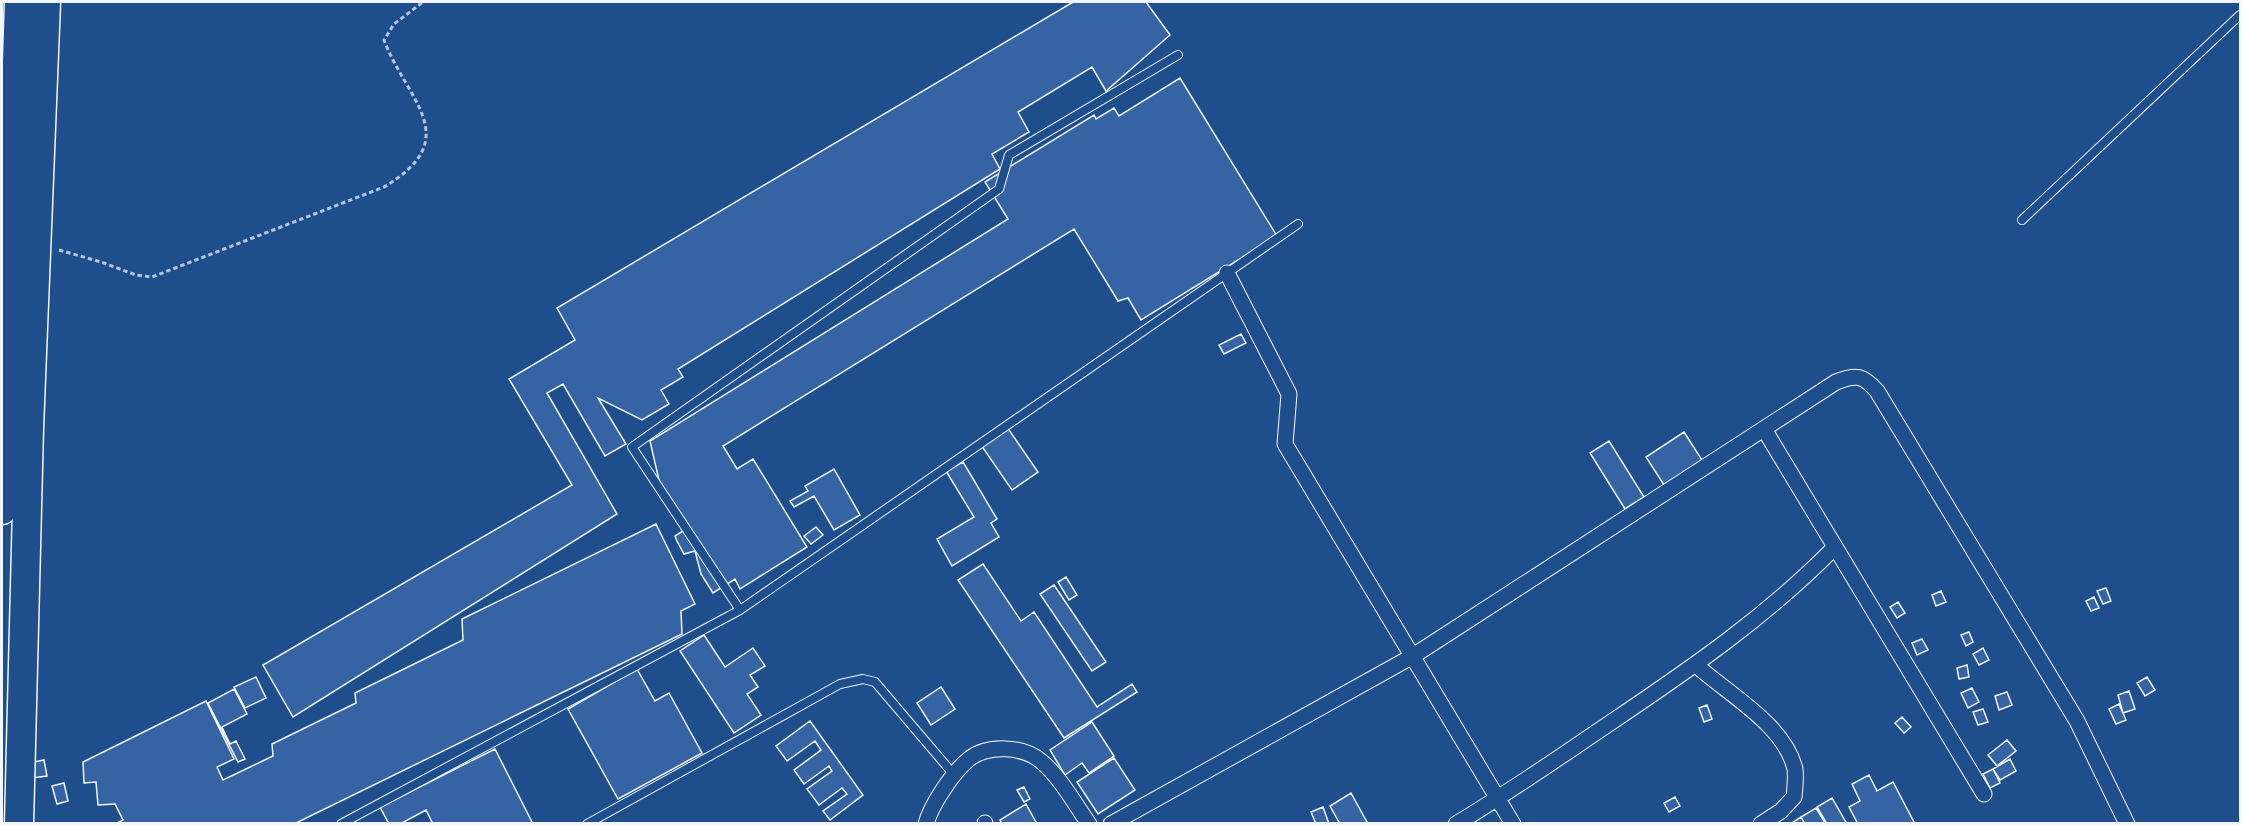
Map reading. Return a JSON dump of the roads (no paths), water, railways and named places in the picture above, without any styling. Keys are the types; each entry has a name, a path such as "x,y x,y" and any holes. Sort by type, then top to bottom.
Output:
{"highway":[{"path":"2,510 9,66 19,2"},
{"path":"19,824 36,244 46,2"}],"street":[{"path":"1227,273 1289,393 1285,444 1513,824"},
{"path":"1112,824 1413,656 1764,429 1847,378 1866,379 1872,385 2009,604 2077,721 2127,824"},
{"path":"1764,429 1984,794"},
{"path":"1456,824 1498,799 1696,665 1793,590 1835,547"},
{"path":"1696,665 1768,724 1781,739 1792,760 1795,772 1794,797 1780,811 1761,824"},
{"path":"926,824 930,808 969,759 998,748 1026,752 1042,762 1089,824"}],"lane":[{"path":"2022,220 2241,15"},
{"path":"740,609 632,447 999,189 1009,154 1178,55"},
{"path":"341,824 740,609 1298,224"},
{"path":"587,824 840,684 863,679 875,682 955,776"}]}
